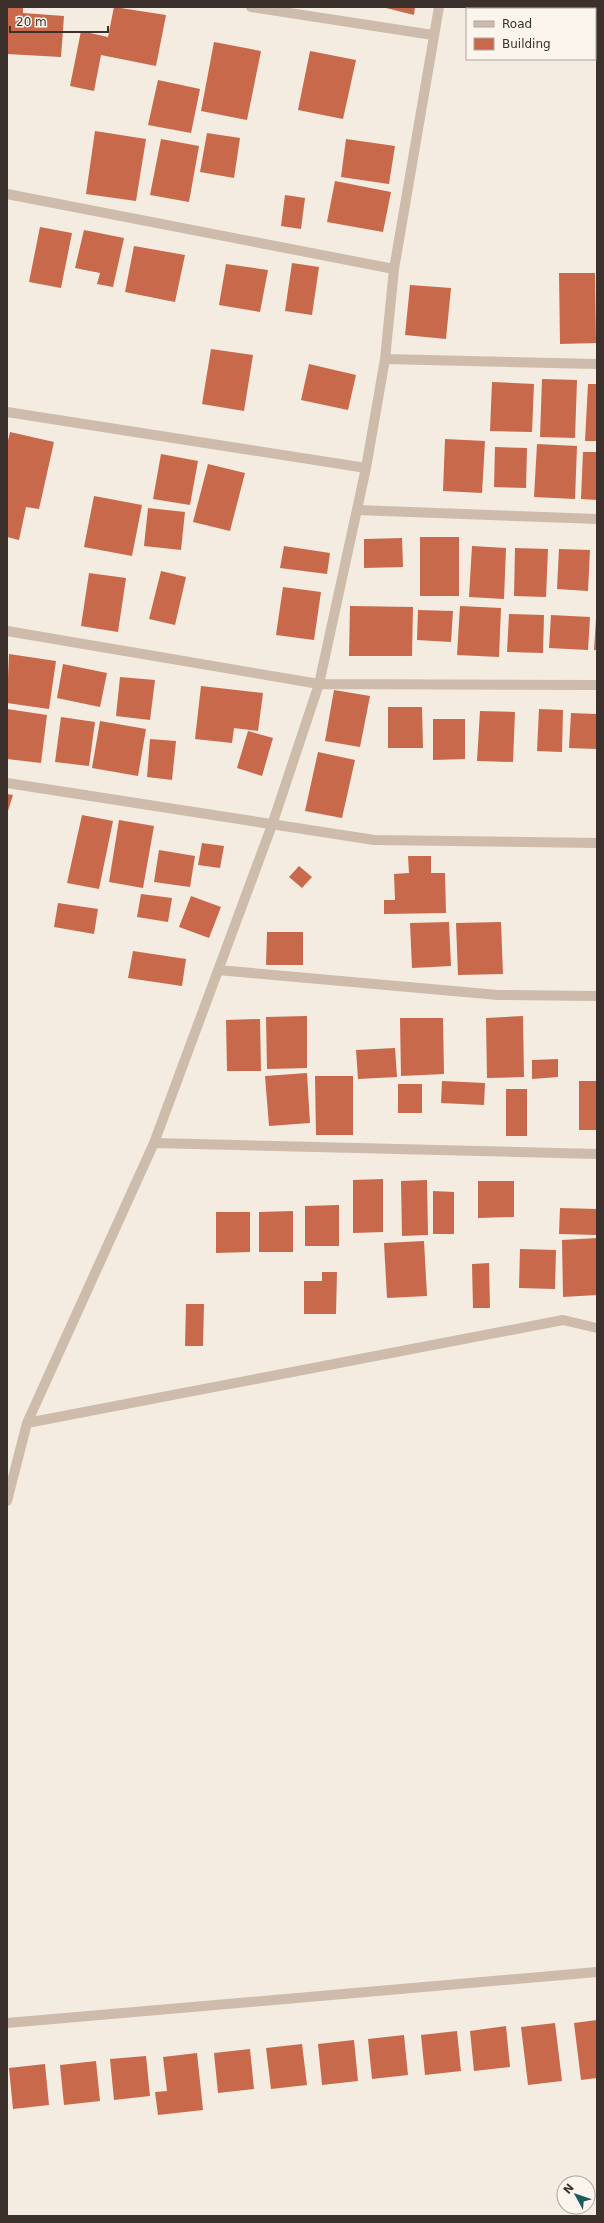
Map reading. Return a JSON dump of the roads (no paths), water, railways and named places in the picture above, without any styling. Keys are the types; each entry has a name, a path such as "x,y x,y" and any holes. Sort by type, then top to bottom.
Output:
{"street":[{"path":"252,7 433,34"},
{"path":"7,1501 26,1423 154,1143 272,825 319,684 366,468 385,359 394,269 433,34 440,7"},
{"path":"7,194 394,269"},
{"path":"385,359 597,364"},
{"path":"7,412 366,468"},
{"path":"357,510 597,519"},
{"path":"7,631 319,684 597,685"},
{"path":"7,783 374,840 597,843"},
{"path":"218,970 498,995 597,996"},
{"path":"154,1143 597,1154"},
{"path":"26,1423 564,1320 597,1328"},
{"path":"7,2023 597,1972"}]}
